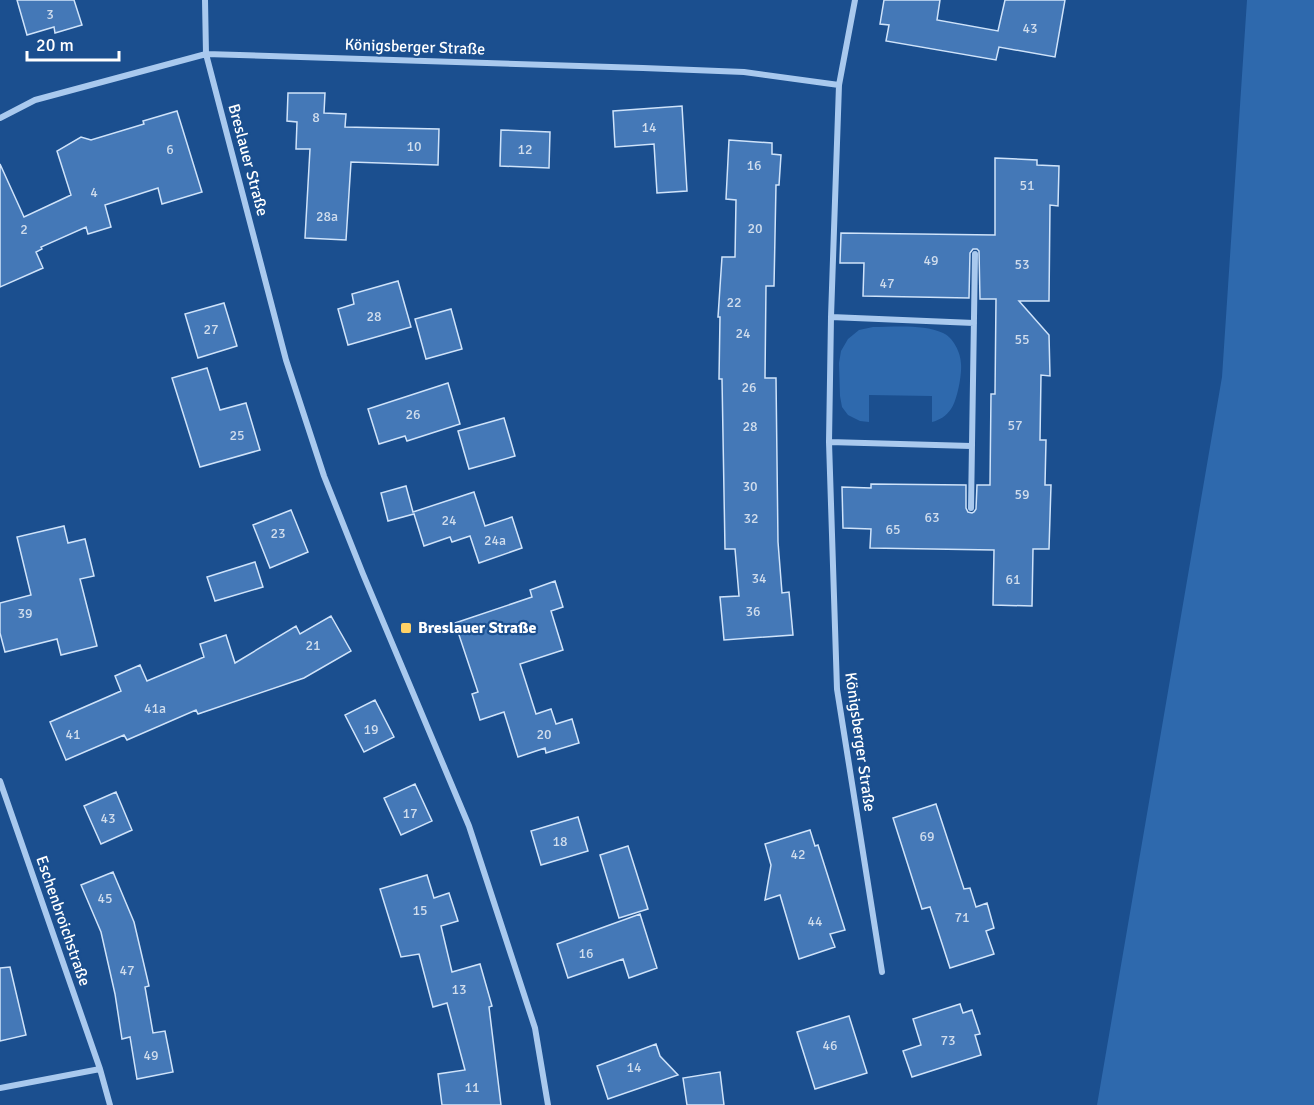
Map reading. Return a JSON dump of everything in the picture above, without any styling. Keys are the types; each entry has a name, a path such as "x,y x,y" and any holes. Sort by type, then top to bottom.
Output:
{"street":[{"name":"Breslauer Straße","path":"205,0 207,54 286,360 333,498 469,826 535,1028 548,1105"},
{"name":"Königsberger Straße","path":"855,0 839,85 829,442 837,689 882,972"},
{"name":"Königsberger Straße","path":"0,118 35,100 207,54 744,72 839,85"},
{"path":"971,508 975,254"},
{"path":"831,317 975,323"},
{"path":"829,442 971,446"},
{"name":"Eschenbroichstraße","path":"0,781 100,1069 110,1105"},
{"path":"0,1088 100,1069"}],"shaded area":[{"path":"1247,0 1314,0 1314,1105 1097,1105 1222,377"},
{"path":"873,327 927,328 947,335 953,342 960,355 961,375 955,400 945,416 932,422 932,396 869,395 869,422 860,421 848,415 842,407 840,396 841,351 848,339 859,330"}],"building":[{"path":"17,0 74,0 82,25 55,33 54,27 27,35"},
{"path":"884,0 940,0 937,20 998,31 1005,0 1065,0 1055,57 999,47 996,60 886,41 889,25 880,24"},
{"path":"288,93 325,93 324,113 346,114 345,127 439,129 438,165 351,162 346,240 305,238 310,149 296,149 297,122 287,121"},
{"path":"682,106 687,191 657,193 654,144 615,147 613,111"},
{"path":"177,111 202,192 162,204 158,188 105,205 111,227 88,234 86,227 41,247 42,249 36,252 43,268 0,287 0,164 24,217 71,195 57,151 81,137 91,140"},
{"path":"501,130 550,132 549,168 500,166"},
{"path":"729,140 772,143 772,154 781,155 779,185 776,185 774,286 766,286 765,378 776,378 778,542 782,593 789,592 793,635 724,640 720,597 739,596 735,549 725,549 722,379 719,379 720,317 718,317 722,257 735,257 736,200 726,199"},
{"path":"995,158 1037,160 1037,165 1059,166 1058,206 1050,205 1049,301 1019,301 1049,335 1050,376 1041,375 1040,440 1046,440 1045,485 1051,485 1049,549 1033,549 1032,606 993,605 994,550 870,548 871,529 843,528 842,487 871,488 871,484 966,485 966,508 972,513 976,509 977,485 990,485 991,394 995,394 996,299 980,299 979,251 973,249 970,253 969,298 863,296 864,263 840,263 841,233 995,235"},
{"path":"398,281 411,327 348,345 338,309 354,304 352,294"},
{"path":"224,303 237,346 198,358 185,314"},
{"path":"451,309 462,349 426,359 415,319"},
{"path":"207,368 220,410 246,403 260,450 200,467 172,378"},
{"path":"448,383 460,424 407,441 405,436 379,444 368,409"},
{"path":"504,418 515,456 469,469 458,431"},
{"path":"406,486 413,512 474,492 485,526 512,517 522,548 479,563 470,536 452,542 450,537 424,546 414,514 388,521 381,493"},
{"path":"291,510 308,552 270,568 253,525"},
{"path":"64,526 68,543 85,539 94,576 80,579 97,646 61,655 57,639 5,652 0,633 0,603 31,595 17,537"},
{"path":"255,562 263,587 215,601 207,577"},
{"path":"555,581 563,607 551,611 563,650 520,664 536,714 551,709 556,724 572,719 579,743 546,753 545,748 518,757 504,712 480,720 472,694 478,692 455,623 532,597 530,590"},
{"path":"331,616 351,651 304,678 198,714 196,710 127,740 124,735 66,760 50,722 121,691 115,676 140,665 147,681 204,657 200,644 226,635 235,663 296,626 300,634"},
{"path":"375,700 394,737 364,752 345,715"},
{"path":"415,784 432,821 401,835 384,798"},
{"path":"116,792 132,830 101,844 84,806"},
{"path":"936,804 964,889 970,888 976,907 987,903 994,928 986,931 994,954 950,968 930,907 922,909 893,818"},
{"path":"578,817 588,851 541,865 531,831"},
{"path":"810,830 815,846 818,845 845,930 830,934 835,947 799,959 780,895 765,900 771,865 765,844"},
{"path":"628,846 648,909 619,918 600,855"},
{"path":"113,872 134,922 149,986 145,987 153,1033 165,1031 173,1072 137,1079 130,1037 122,1039 101,932 81,885"},
{"path":"427,875 434,898 449,893 458,921 441,926 452,972 480,964 492,1006 489,1007 501,1105 442,1105 438,1074 465,1070 447,1003 433,1007 419,954 401,957 380,889"},
{"path":"640,914 657,968 629,978 623,959 568,978 557,944"},
{"path":"10,967 26,1035 0,1041 0,968"},
{"path":"960,1004 963,1013 972,1010 980,1034 975,1035 981,1055 912,1077 903,1051 921,1045 913,1019"},
{"path":"849,1016 867,1073 815,1089 797,1032"},
{"path":"656,1044 660,1056 678,1075 608,1099 597,1066"},
{"path":"720,1072 724,1105 687,1105 683,1078"}],"place":[{"name":"Breslauer Straße","path":"406,628"}]}
